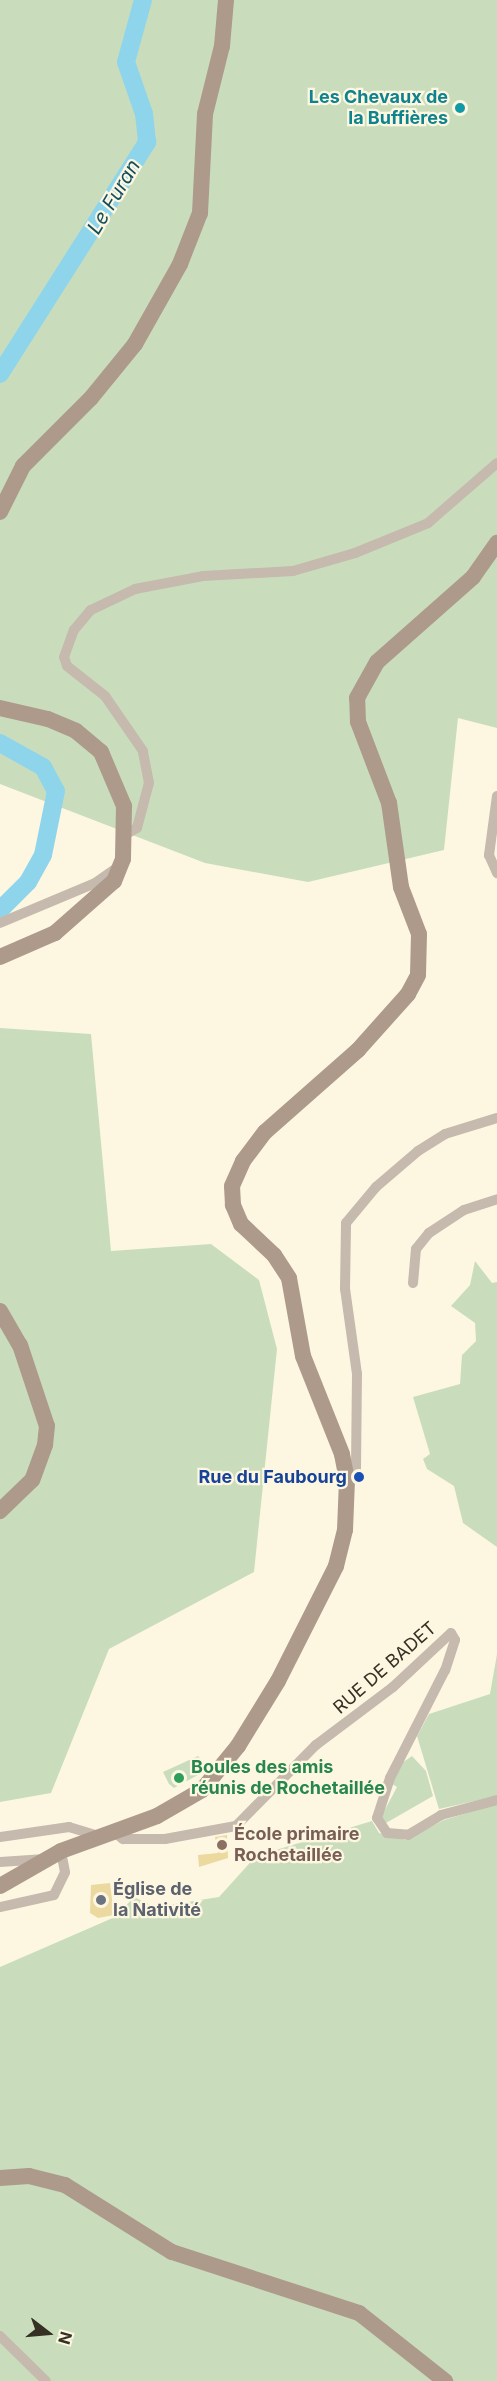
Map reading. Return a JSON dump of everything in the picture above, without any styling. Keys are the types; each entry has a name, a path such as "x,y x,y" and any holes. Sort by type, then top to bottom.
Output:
{"main road":[{"path":"0,512 23,466 91,398 135,344 180,264 200,213 205,114 222,46 226,0"},
{"path":"0,1886 61,1851 157,1816 193,1796 238,1746 278,1681 336,1566 345,1530 347,1480 342,1454 303,1356 289,1278 274,1255 241,1224 233,1206 232,1186 243,1161 265,1132 358,1050 408,994 418,975 419,934 401,887 389,803 358,722 357,698 377,662 473,577 497,543"},
{"path":"0,708 48,719 76,731 101,752 124,806 123,859 114,881 55,933 0,957"},
{"path":"0,1311 20,1345 47,1426 45,1445 32,1480 0,1511"},
{"path":"0,2178 29,2176 65,2185 172,2252 359,2313 445,2381"}],"street":[{"path":"123,836 137,828 149,783 143,752 105,696 67,666 64,657 74,630 91,610 135,589 203,576 293,571 355,553 428,523 497,463"},
{"path":"497,796 489,855 497,873"},
{"path":"0,922 101,880 123,859"},
{"path":"347,1480 356,1468 357,1374 344,1280 346,1223 376,1186 418,1151 445,1134 497,1118"},
{"path":"413,1283 416,1249 429,1233 464,1209 497,1199"},
{"name":"RUE DE BADET","path":"106,1834 123,1839 165,1839 236,1826 316,1745 393,1687 451,1633 455,1641 448,1663 390,1778 377,1818 387,1833 408,1835 441,1815 497,1800"},
{"path":"0,1837 69,1827 106,1834"},
{"path":"0,1907 54,1895 65,1872 61,1851"},
{"path":"0,1863 45,1859"},
{"path":"0,2336 46,2381"}],"green space":[{"path":"0,0 497,0 497,728 458,718 444,850 308,882 205,863 0,784"},
{"path":"0,1028 91,1034 111,1251 211,1244 259,1280 277,1349 254,1572 109,1649 51,1793 0,1802"},
{"path":"475,1261 492,1283 497,1282 497,1547 463,1523 454,1486 427,1469 423,1459 430,1454 413,1397 460,1384 462,1355 476,1341 475,1323 451,1306 470,1285"},
{"path":"497,1654 497,1796 439,1809 417,1736 429,1714 490,1694"},
{"name":"Boules des amis réunis de Rochetaillée","path":"198,1756 209,1769 174,1788 169,1784 163,1772"},
{"path":"412,1756 426,1771 433,1796 386,1823 381,1817 397,1787 392,1784 402,1763"},
{"path":"497,1804 497,2381 0,2381 0,1967 115,1917 134,1897 155,1907 219,1897 256,1856 372,1821 379,1833 406,1840 444,1820"}],"building":[{"name":"École primaire Rochetaillée","path":"227,1835 228,1858 199,1867 198,1855 218,1853 215,1837"},
{"name":"Église de la Nativité","path":"110,1883 114,1915 98,1918 90,1913 91,1885"}],"waterway":[{"name":"Le Furan","path":"0,374 147,142 144,114 126,62 143,0"},
{"name":"Le Furan","path":"0,743 43,767 56,791 43,855 28,882 1,909"}],"place":[{"name":"Les Chevaux de la Buffières","path":"460,108"},
{"name":"Rue du Faubourg","path":"359,1477"},
{"name":"Boules des amis réunis de Rochetaillée","path":"179,1778"},
{"name":"École primaire Rochetaillée","path":"222,1845"},
{"name":"Église de la Nativité","path":"101,1900"}]}
